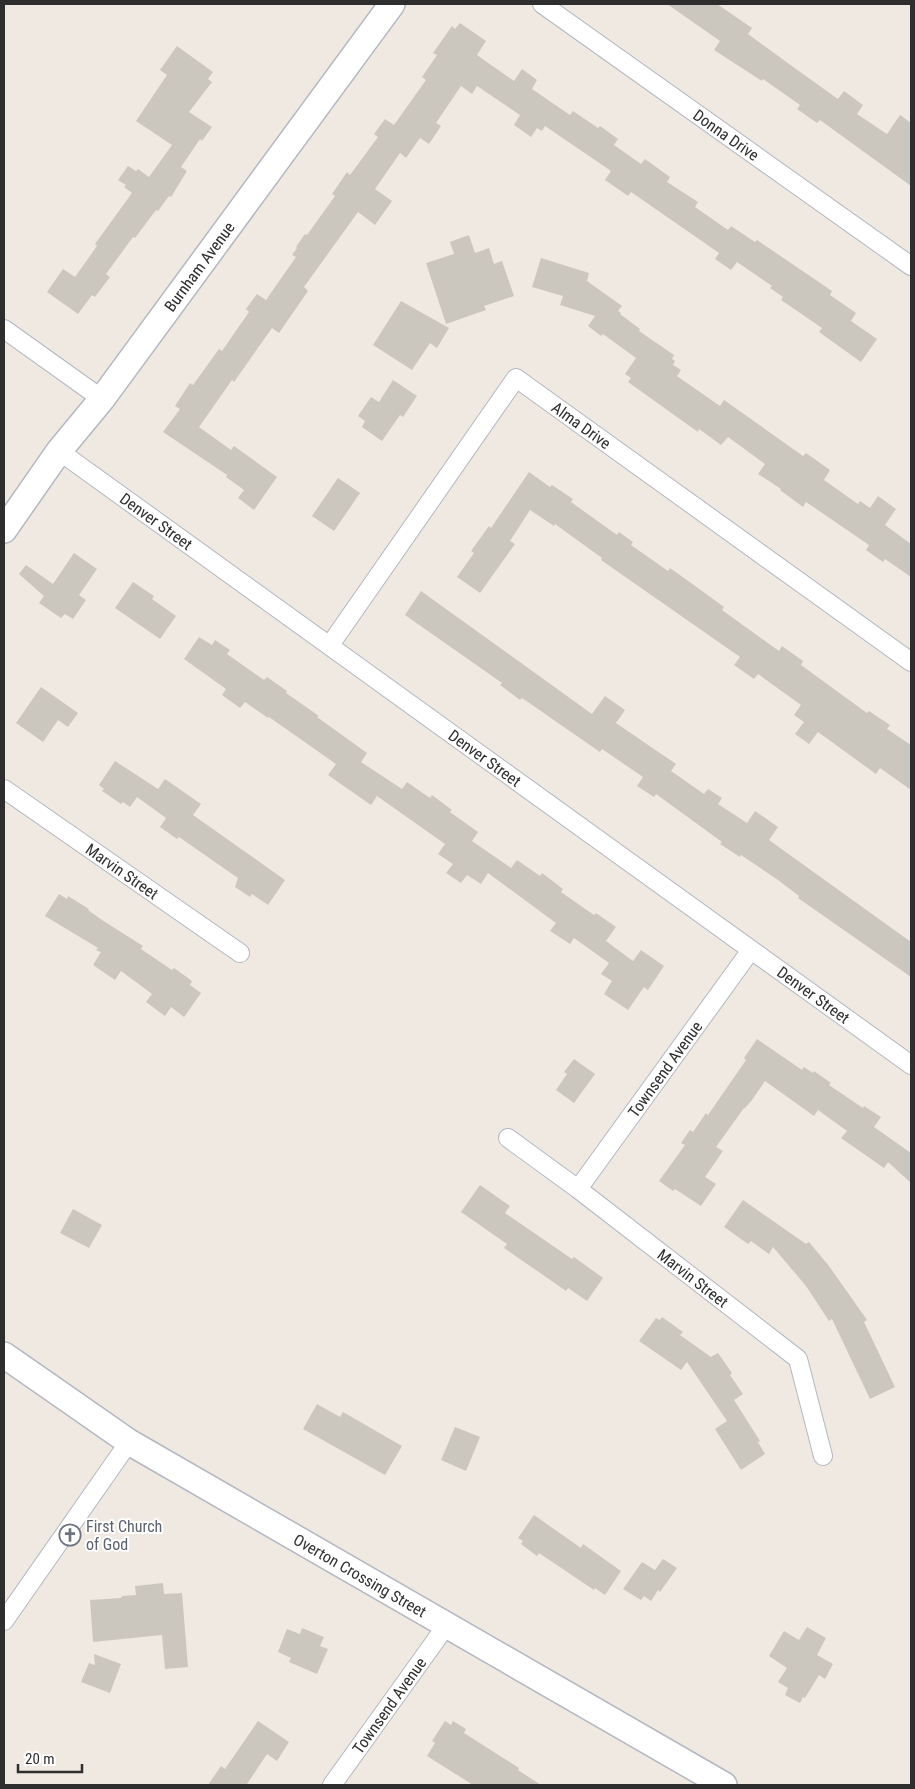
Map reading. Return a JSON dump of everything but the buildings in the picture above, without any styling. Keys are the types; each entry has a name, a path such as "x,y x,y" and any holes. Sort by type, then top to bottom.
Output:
{"street":[{"name":"Burnham Avenue","path":"4,530 59,451 102,399 392,4"},
{"name":"Donna Drive","path":"542,4 911,266"},
{"path":"4,329 102,399"},
{"name":"Alma Drive","path":"330,645 516,378 911,662"},
{"name":"Denver Street","path":"59,451 911,1065"},
{"name":"Marvin Street","path":"4,789 240,953"},
{"name":"Townsend Avenue","path":"578,1188 751,950"},
{"name":"Marvin Street","path":"508,1138 578,1188 798,1359 823,1456"},
{"name":"Overton Crossing Street","path":"4,1355 129,1442 724,1785"},
{"path":"4,1621 129,1442"},
{"name":"Townsend Avenue","path":"332,1785 446,1626"}],"place":[{"name":"First Church of God","path":"70,1535"}]}
